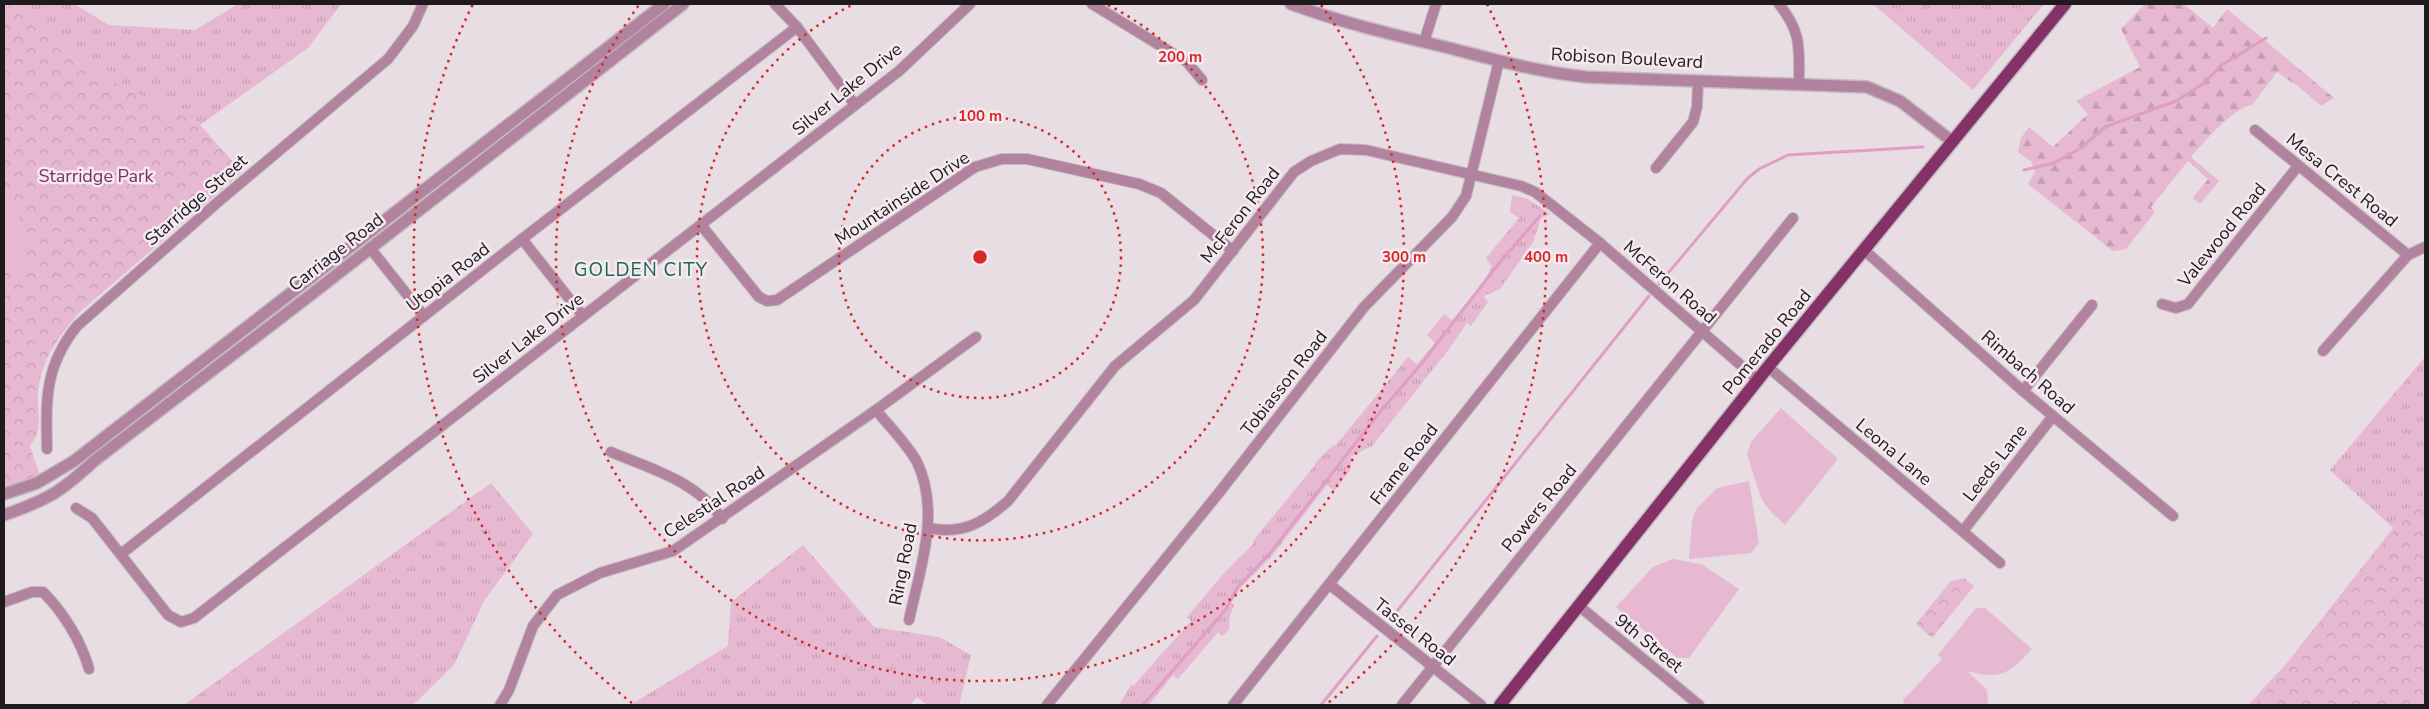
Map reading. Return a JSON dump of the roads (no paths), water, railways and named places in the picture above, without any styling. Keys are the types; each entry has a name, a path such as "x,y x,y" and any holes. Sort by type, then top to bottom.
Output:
{"main road":[{"name":"Pomerado Road","path":"1500,705 1768,367 2065,4"}],"street":[{"name":"Starridge Street","path":"48,449 46,400 53,367 69,336 77,326 218,202 388,59 413,26 423,4"},
{"name":"Carriage Road","path":"4,515 58,493 102,455 370,248 492,144 658,10 683,4"},
{"path":"775,4 797,28 855,105"},
{"name":"Silver Lake Drive","path":"121,554 168,615 182,622 194,618 900,71 970,4"},
{"path":"1092,4 1186,62 1202,80"},
{"name":"Robison Boulevard","path":"1291,4 1321,15 1555,74 1586,77 1799,83 1867,87 1883,92 1900,101 1953,142"},
{"path":"1424,42 1436,4"},
{"path":"1780,4 1794,25 1798,38 1799,83"},
{"name":"Utopia Road","path":"121,554 522,238 797,28"},
{"name":"Tobiasson Road","path":"1046,705 1218,494 1364,307 1452,217 1466,196 1499,61"},
{"path":"1656,168 1693,122 1697,107 1698,81"},
{"name":"Mesa Crest Road","path":"2255,130 2408,255"},
{"name":"Carriage Road","path":"4,494 37,483 74,461 362,238 492,144"},
{"name":"McFeron Road","path":"928,528 944,531 970,527 994,514 1008,501 1115,366 1128,353 1187,308 1294,172 1311,161 1340,149 1366,150 1521,186 1535,192 1600,243 1758,380"},
{"name":"Mountainside Drive","path":"701,225 759,297 767,301 778,300 975,167 1002,159 1028,160 1139,184 1161,193 1233,251"},
{"name":"Valewood Road","path":"2162,304 2176,308 2188,304 2298,166"},
{"name":"Powers Road","path":"1402,705 1793,218"},
{"path":"362,238 424,316"},
{"path":"522,238 583,316"},
{"name":"Frame Road","path":"1233,705 1600,243"},
{"path":"2323,351 2408,255 2425,247"},
{"name":"Rimbach Road","path":"1864,250 2023,391 2173,516"},
{"path":"2023,391 2092,305"},
{"name":"Celestial Road","path":"500,705 509,690 533,626 558,596 600,573 673,551 722,519 976,337"},
{"name":"Leona Lane","path":"1768,367 2000,563"},
{"name":"Ring Road","path":"876,410 916,460 926,488 928,528 909,620"},
{"name":"Leeds Lane","path":"1963,531 2053,416"},
{"path":"94,446 102,455"},
{"path":"611,452 677,480 699,493 722,519"},
{"path":"76,508 92,518 121,554"},
{"name":"Tassel Road","path":"1329,584 1481,705"},
{"path":"4,602 32,592 43,592 52,601 82,647 89,669"},
{"name":"9th Street","path":"1579,606 1699,705"}],"waterway":[{"path":"2024,170 2054,163 2081,148 2105,127 2176,101 2203,84 2222,65 2266,38"},
{"path":"1659,284 1747,179 1759,169 1788,155 1923,147"},
{"path":"1143,705 1226,609 1237,588 1270,553 1500,262 1540,216"},
{"path":"1390,620 1649,296"},
{"path":"1321,705 1377,636"}],"district":[{"name":"GOLDEN CITY","path":"641,269"}],"park label":[{"name":"Starridge Park","path":"96,176"}]}
